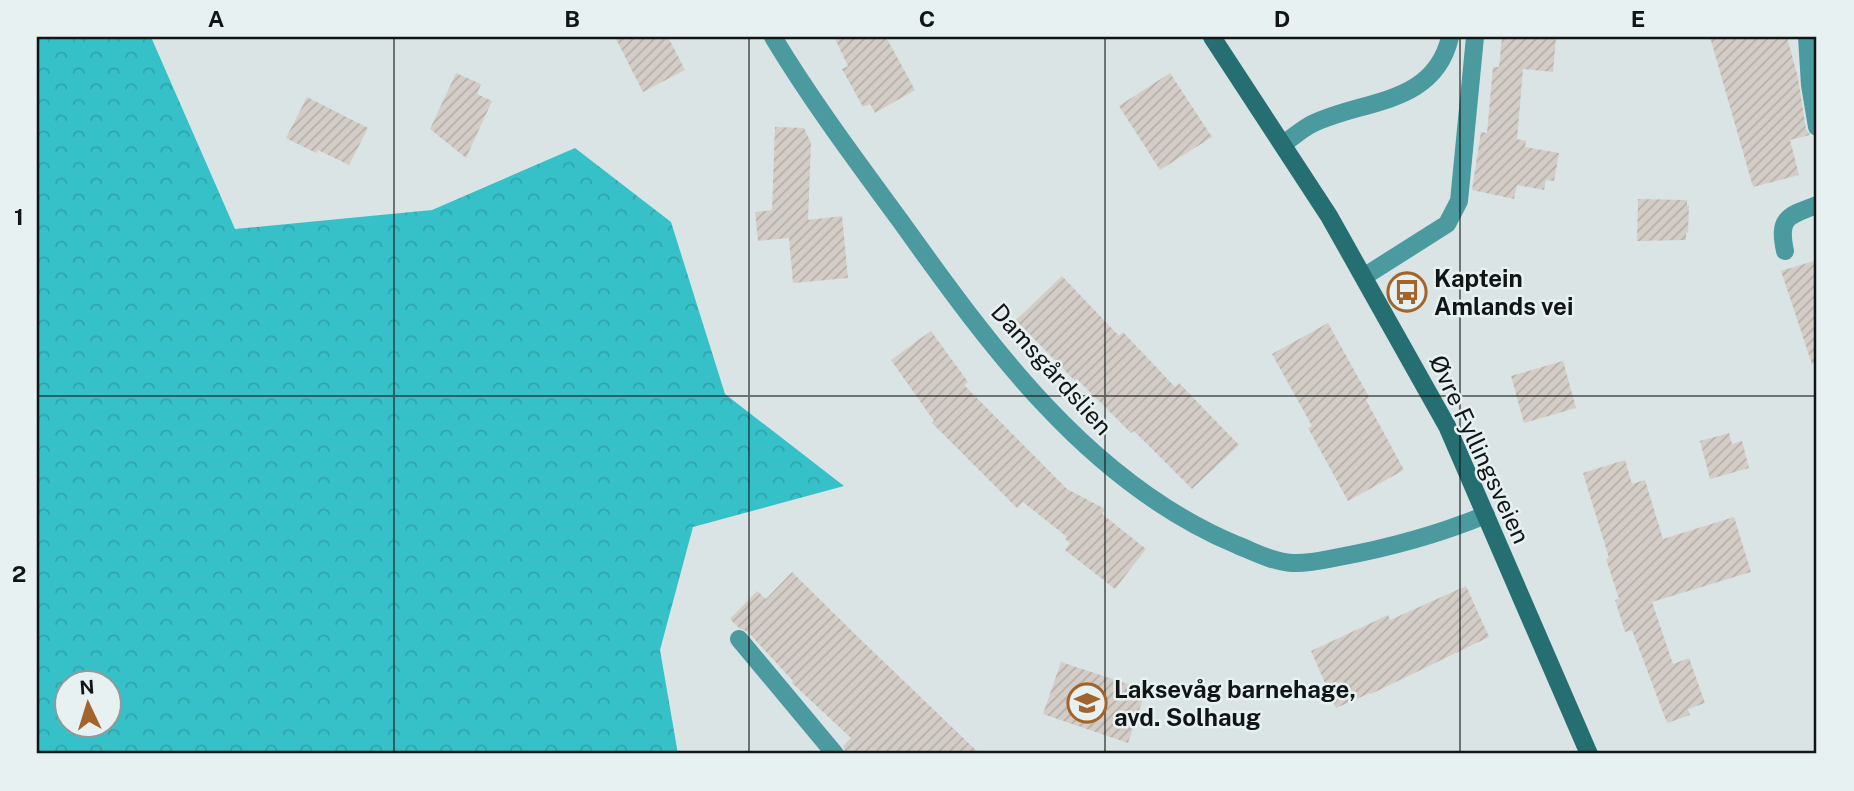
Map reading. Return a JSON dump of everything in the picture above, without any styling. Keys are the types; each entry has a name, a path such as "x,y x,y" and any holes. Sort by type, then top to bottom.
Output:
{"main road":[{"name":"Øvre Fyllingsveien","path":"1212,37 1366,276 1447,425 1590,754"}],"street":[{"name":"Damsgårdslien","path":"773,37 804,88 939,275 1025,383 1074,437 1162,506 1218,537 1272,559 1292,563 1374,551 1459,526 1486,515"},
{"path":"1283,144 1311,125 1388,101 1426,79 1447,50 1450,37"},
{"path":"1366,276 1447,224 1459,201 1475,37"},
{"path":"1807,37 1810,85 1817,127"},
{"path":"1785,251 1782,225 1787,219 1817,205"},
{"path":"738,639 835,754"}],"green space":[{"path":"37,37 151,37 235,229 432,210 575,148 671,222 725,394 844,486 693,527 660,650 678,754 37,754"}],"building":[{"path":"615,37 668,37 685,70 643,92"},
{"path":"834,37 886,37 915,90 875,113 870,104 863,107 842,69 848,66"},
{"path":"1502,37 1556,37 1553,72 1523,69 1517,139 1526,141 1525,147 1559,153 1554,181 1546,180 1544,190 1517,185 1514,199 1472,190 1481,132 1487,133 1493,67 1499,67"},
{"path":"1710,37 1787,37 1798,78 1806,129 1810,135 1790,140 1799,175 1753,187"},
{"path":"456,73 481,84 477,94 492,101 466,158 430,129"},
{"path":"1170,73 1212,137 1160,170 1119,106"},
{"path":"307,97 368,128 349,165 286,138"},
{"path":"775,127 804,128 811,143 808,220 842,216 848,278 793,283 789,238 758,241 755,212 772,210"},
{"path":"1638,199 1687,200 1687,206 1689,205 1686,240 1637,241"},
{"path":"1817,260 1817,363 1812,364 1781,271"},
{"path":"1062,276 1119,336 1123,332 1175,387 1179,383 1239,445 1192,489 1134,431 1131,433 1077,379 1075,381 1016,320"},
{"path":"1328,323 1369,397 1366,400 1404,470 1348,501 1308,428 1312,426 1272,354"},
{"path":"931,331 968,382 964,385 1067,489 1105,509 1102,514 1146,549 1115,589 1065,550 1070,543 1065,539 1067,537 1023,502 1017,508 932,423 934,421 891,360"},
{"path":"1563,361 1576,408 1524,423 1511,376"},
{"path":"1729,433 1732,444 1742,441 1749,468 1710,479 1700,441"},
{"path":"1625,460 1632,484 1645,480 1663,539 1734,517 1751,572 1652,602 1673,664 1689,658 1705,703 1688,709 1690,715 1667,723 1632,630 1625,632 1615,600 1619,599 1606,559 1609,558 1583,473"},
{"path":"792,572 980,754 846,754 843,746 851,738 792,683 748,632 730,619 757,591 766,599"},
{"path":"1466,586 1489,637 1336,708 1311,651 1388,615 1390,620"},
{"path":"1061,662 1146,690 1128,743 1043,714"}],"place":[{"name":"Kaptein Amlands vei","path":"1407,292"},
{"name":"Laksevåg barnehage, avd. Solhaug","path":"1087,703"}]}
